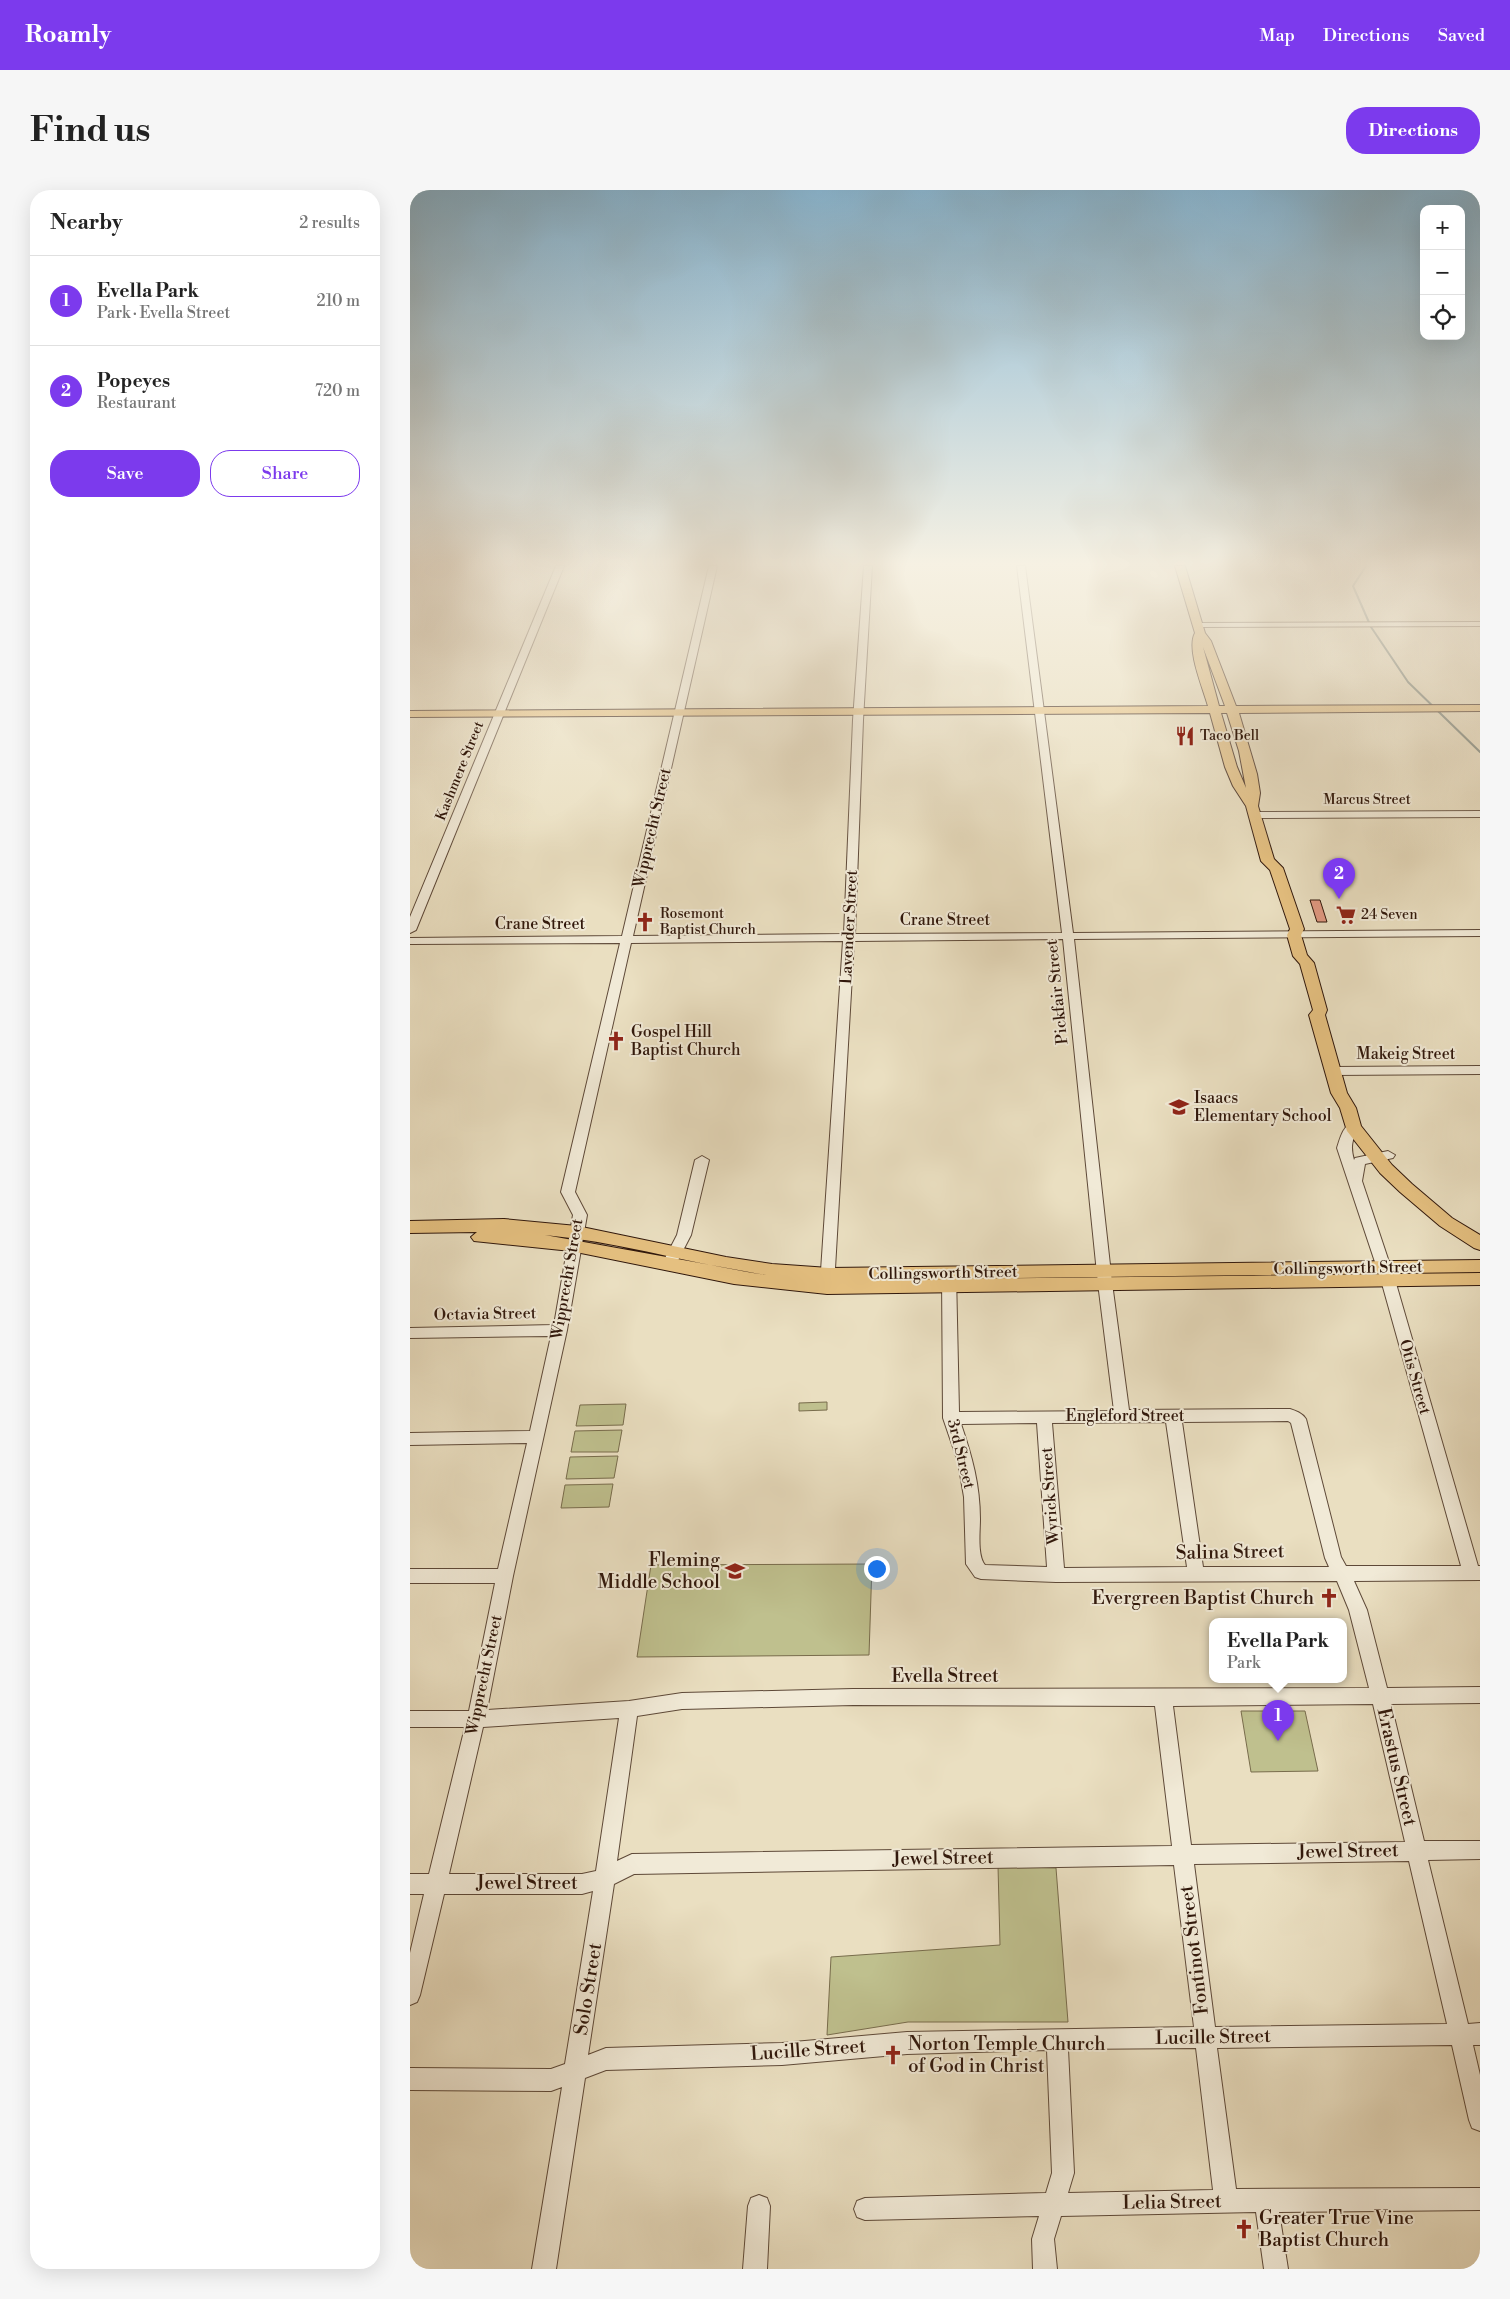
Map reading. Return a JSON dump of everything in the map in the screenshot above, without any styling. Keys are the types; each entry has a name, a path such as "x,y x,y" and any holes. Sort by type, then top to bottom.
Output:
{"main road":[{"path":"1201,663 1231,766 1239,786 1253,810 1268,861 1276,868 1297,930 1294,934 1300,956 1306,963 1320,1010 1317,1015 1339,1093 1352,1120 1406,1188 1446,1222 1480,1244"},
{"path":"1215,663 1250,768 1255,798 1253,810"},
{"path":"410,714 496,718 949,716 1438,712 1480,708"},
{"path":"1438,712 1480,716"},
{"path":"410,723 496,718"},
{"path":"1231,766 1250,768"},
{"name":"Collingsworth Street","path":"410,1227 504,1225 672,1259 770,1283 1386,1274 1480,1279"},
{"name":"Collingsworth Street","path":"410,1239 500,1237 576,1239"},
{"name":"Collingsworth Street","path":"1386,1274 1480,1266"}],"street":[{"name":"Kashmere Street","path":"410,930 519,663"},
{"name":"Wipprecht Street","path":"410,1995 435,1884 476,1719 505,1576 560,1330 580,1215 568,1192 628,939 690,663"},
{"name":"Lavender Street","path":"828,1281 849,937 862,663"},
{"name":"Pickfair Street","path":"1033,663 1068,936 1122,1416"},
{"name":"Marcus Street","path":"1253,810 1480,814"},
{"name":"Crane Street","path":"410,941 1480,933"},
{"name":"Makeig Street","path":"1333,1071 1480,1070"},
{"name":"Otis Street","path":"1352,1120 1344,1148 1347,1160 1386,1274 1475,1572"},
{"path":"1347,1160 1354,1155 1380,1153"},
{"path":"1356,1182 1356,1168 1360,1161 1380,1153"},
{"path":"672,1259 684,1235 702,1160"},
{"name":"3rd Street","path":"950,1279 951,1418 966,1462 972,1497 974,1564 980,1572"},
{"name":"Octavia Street","path":"410,1333 560,1330"},
{"name":"Engleford Street","path":"951,1418 1290,1415 1298,1419"},
{"path":"1173,1416 1196,1574"},
{"name":"Wyrick Street","path":"1044,1417 1056,1575"},
{"name":"Erastus Street","path":"1298,1419 1333,1558 1349,1587 1358,1610 1416,1850 1470,2034 1480,2120"},
{"path":"410,1439 535,1438"},
{"name":"Salina Street","path":"980,1572 1056,1575 1475,1572"},
{"path":"410,1576 505,1576"},
{"name":"Evella Street","path":"410,1719 476,1719 629,1708 682,1700 852,1697 1163,1698 1480,1695"},
{"name":"Fontinot Street","path":"1163,1698 1226,2201"},
{"name":"Solo Street","path":"544,2269 605,1878 629,1708"},
{"name":"Jewel Street","path":"410,1884 582,1884 605,1878 632,1864 1480,1850"},
{"name":"Lucille Street","path":"410,2079 551,2080 606,2059 782,2054 907,2043 1057,2039 1470,2034"},
{"path":"1045,2269 1044,2239 1052,2204 1063,2174 1057,2039"},
{"name":"Lelia Street","path":"865,2209 1226,2201 1480,2199"},
{"path":"1266,2201 1276,2269"},
{"path":"755,2269 759,2206"}],"green space":[{"path":"827,1402 827,1410 799,1411 799,1403"},
{"path":"626,1404 623,1425 576,1426 580,1405"},
{"path":"622,1430 618,1452 571,1452 575,1431"},
{"path":"618,1456 614,1478 566,1479 570,1457"},
{"path":"613,1484 609,1507 561,1508 565,1485"},
{"path":"872,1564 869,1655 637,1657 651,1565"},
{"path":"1241,1711 1305,1711 1318,1771 1251,1772"},
{"path":"998,1866 1056,1868 1068,2022 908,2022 827,2035 831,1957 1000,1945"}],"building":[{"path":"1310,900 1320,900 1327,922 1317,922"}],"waterway":[{"path":"1395,663 1408,682 1480,752"}],"place":[{"name":"Taco Bell","path":"1185,736"},
{"name":"Popeyes","path":"1339,899"},
{"name":"24 Seven","path":"1346,915"},
{"name":"Rosemont Baptist Church","path":"645,922"},
{"name":"Gospel Hill Baptist Church","path":"616,1041"},
{"name":"Isaacs Elementary School","path":"1179,1107"},
{"name":"Fleming Middle School","path":"735,1571"},
{"name":"Evergreen Baptist Church","path":"1329,1598"},
{"name":"Evella Park","path":"1278,1741"},
{"name":"Norton Temple Church of God in Christ","path":"893,2055"},
{"name":"Greater True Vine Baptist Church","path":"1244,2229"}]}
